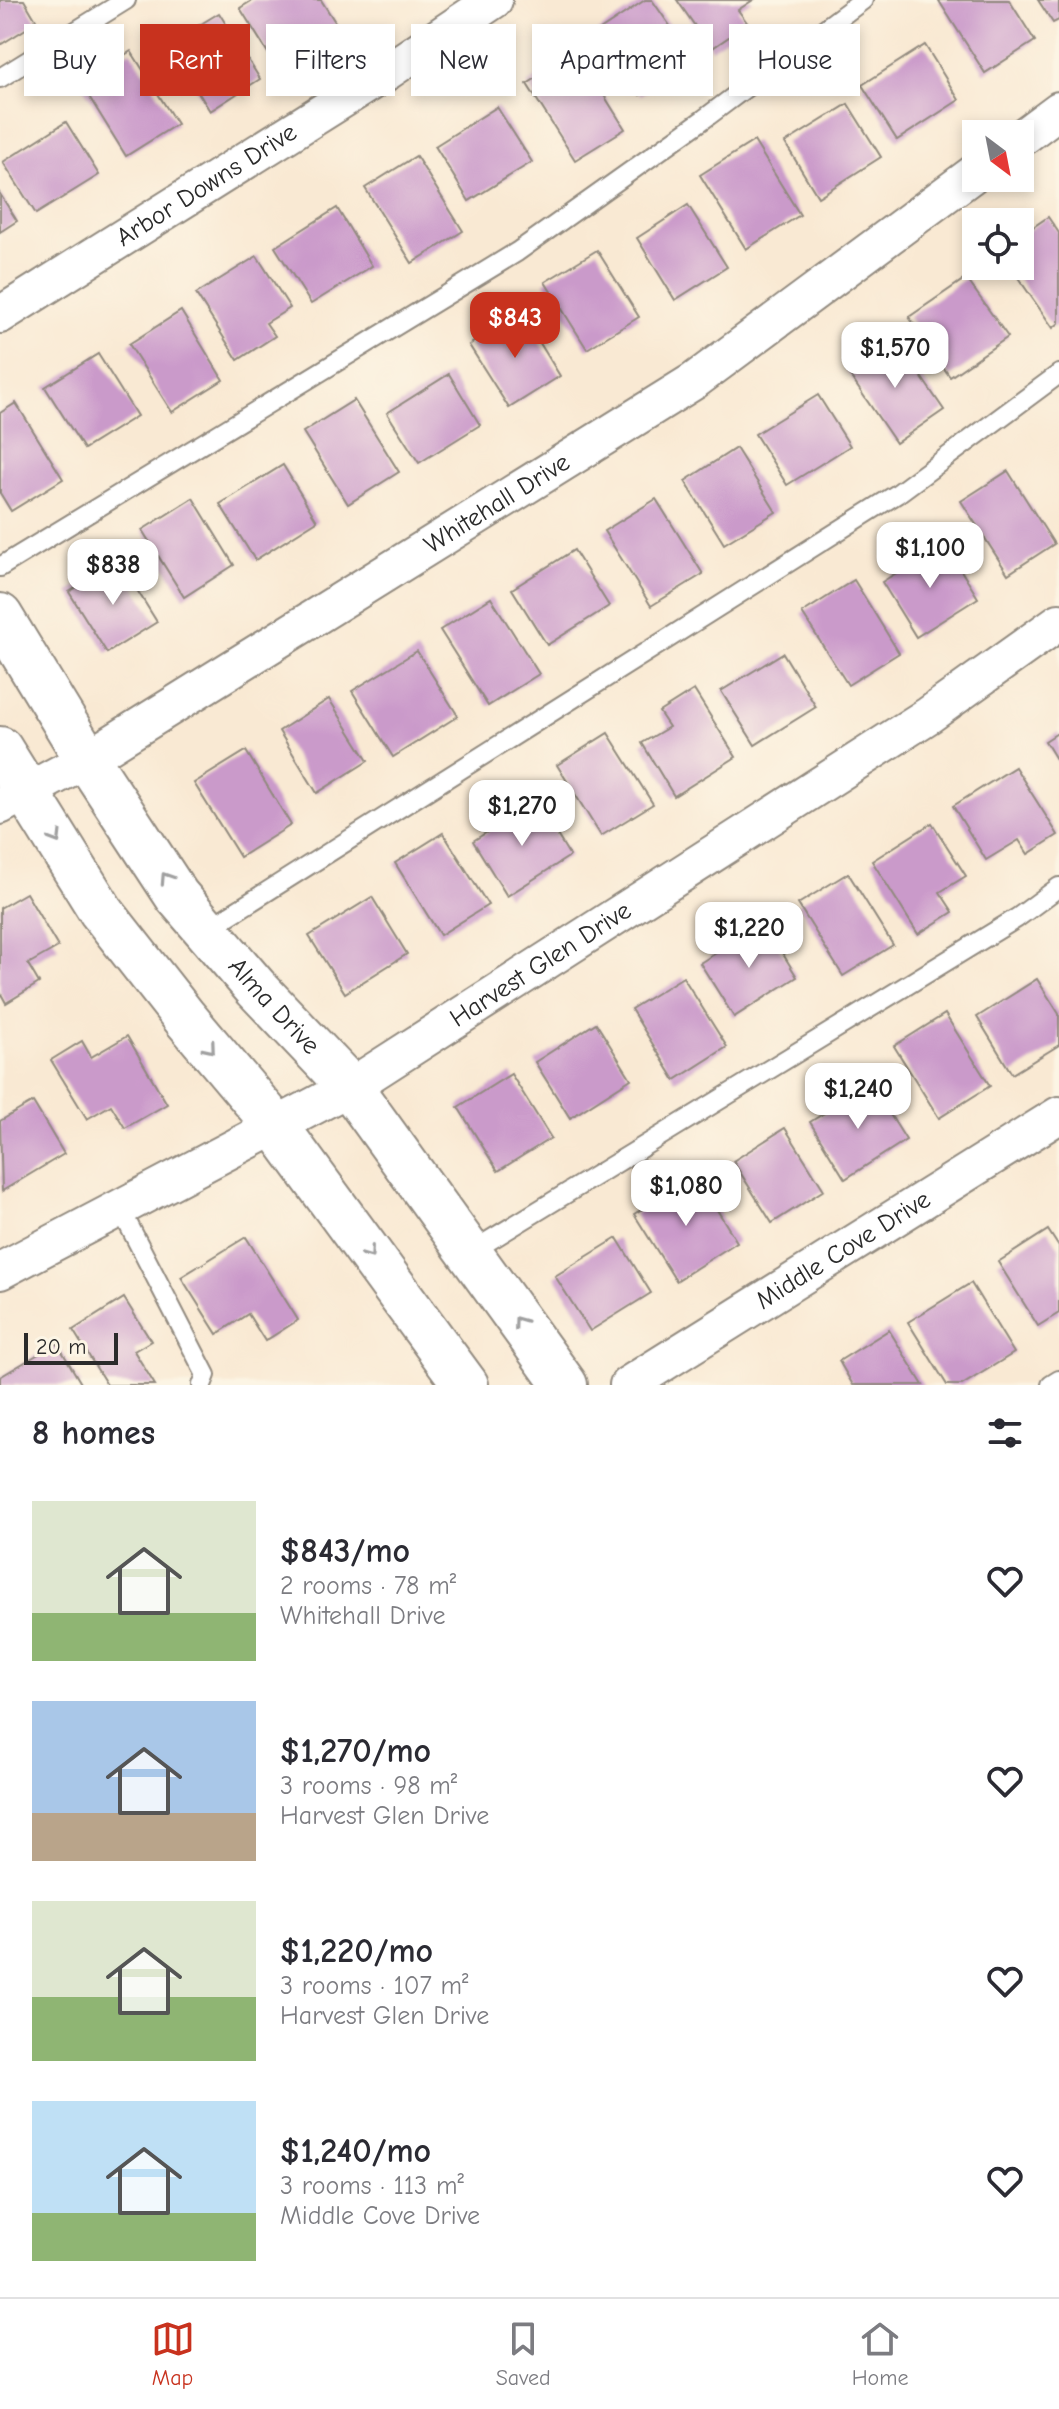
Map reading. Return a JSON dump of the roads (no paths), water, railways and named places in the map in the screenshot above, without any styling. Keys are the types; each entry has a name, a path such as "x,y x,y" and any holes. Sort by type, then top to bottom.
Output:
{"main road":[{"name":"Alma Drive","path":"0,616 87,759 177,896 256,988 350,1087 565,1385"},
{"path":"0,749 14,799 185,1018 276,1126 466,1385"}],"street":[{"name":"Arbor Downs Drive","path":"0,315 388,71 494,0"},
{"path":"1034,129 1059,110"},
{"name":"Whitehall Drive","path":"14,799 87,759 694,381 962,182"},
{"name":"Harvest Glen Drive","path":"0,1271 350,1087 929,715 1059,622"},
{"name":"Middle Cove Drive","path":"628,1385 1059,1115"}],"lane":[{"path":"0,78 126,0"},
{"path":"0,567 517,252 704,119 863,0"},
{"path":"206,930 897,494 1059,374"},
{"path":"469,1253 1017,918 1059,887"},
{"path":"120,1208 206,1375 202,1385"},
{"path":"1051,1385 1059,1380"}]}
